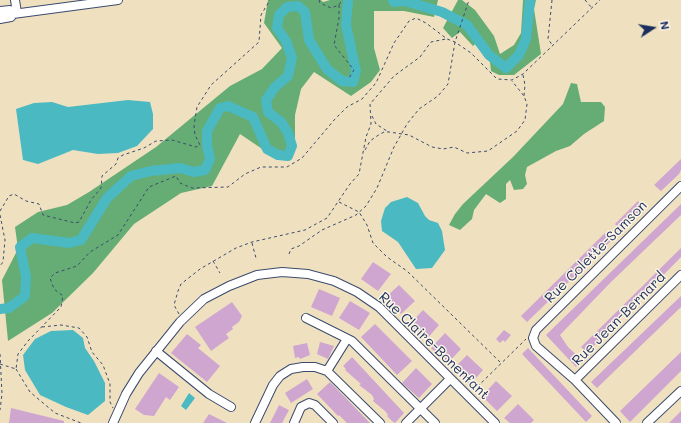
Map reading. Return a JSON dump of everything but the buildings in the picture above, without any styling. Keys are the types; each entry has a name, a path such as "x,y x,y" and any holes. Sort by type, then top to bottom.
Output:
{"street":[{"path":"15,0 15,13"},
{"path":"0,19 11,17 15,13 118,0"},
{"path":"0,11 10,10 15,13"},
{"name":"Rue Colette-Samson","path":"535,334 681,187"},
{"name":"Rue Claire-Bonenfant","path":"113,423 126,394 156,351 204,299 229,286 257,275 282,272 308,274 334,282 357,292 379,307 495,423"},
{"name":"Rue Jean-Bernard","path":"575,380 681,275"},
{"path":"306,318 352,341 435,423"},
{"path":"535,334 536,346 575,380 616,423"},
{"path":"327,371 347,339"},
{"path":"156,351 209,394 231,407"},
{"path":"255,423 272,385 280,376 291,369 303,367 327,371 380,423"},
{"path":"406,423 450,379"},
{"path":"647,423 681,391"},
{"path":"294,423 301,407 309,403 314,405 333,423"}],"path":[{"path":"0,211 8,196 14,194 26,201 39,204 43,215 75,223 79,222 91,200 101,188 102,176 116,164 118,158 122,154 144,148 156,142 172,140 196,147 200,145 195,135 194,126 197,107 211,85 259,42 261,15 270,0"},
{"path":"319,0 320,3 331,8 339,5"},
{"path":"342,0 339,5 339,18 334,45 354,70 349,78"},
{"path":"552,0 548,39 553,46"},
{"path":"585,0 592,8"},
{"path":"81,423 55,413 30,392 16,369 18,354 41,327 61,308 63,296 54,289 50,278 55,273 77,266 90,252 118,235 149,187 176,176 180,183 192,188 228,186 245,174 261,167 287,167 302,158 335,118 347,107 362,99 376,83 394,43 409,21 416,18 426,23 447,39 455,42 482,62 490,74 497,79 512,80 523,74 600,0"},
{"path":"288,254 291,249 359,212 366,206 401,133 412,116 438,96 448,84 455,42 469,1"},
{"path":"183,320 174,305 181,284 213,260 236,248 252,242 305,230 327,218 350,184 359,174 366,137 371,124 372,115 370,104 394,76 420,57 431,42 447,39"},
{"path":"523,74 525,85 524,96"},
{"path":"364,150 370,141 377,136 384,132 390,132 401,133 419,138 432,147 443,149 454,147 467,153 488,151 517,131 525,120 527,104 524,96 512,80"},
{"path":"372,115 379,127 390,132"},
{"path":"339,202 359,212 367,225 373,243 387,257 407,271 501,363"},
{"path":"0,215 5,240 3,262 0,266"},
{"path":"252,242 256,258"},
{"path":"213,260 220,273"},
{"path":"41,327 61,325 79,328 87,337 92,352 102,365 110,384 110,402 116,414"},
{"path":"468,397 528,337 535,334"},
{"path":"0,354 2,394 0,410"},
{"path":"1,364 16,369"}],"green space":[{"path":"268,0 321,0 323,2 330,0 438,0 434,17 404,11 374,11 374,48 380,70 371,82 351,96 314,72 301,89 295,115 295,149 277,159 240,134 212,186 181,193 134,224 93,273 52,313 8,341 2,280 18,249 15,227 38,212 67,205 89,192 156,147 230,86 262,69 282,48 264,23"},
{"path":"458,0 462,0 475,10 494,36 500,54 514,45 521,33 523,0 536,0 534,9 541,54 514,75 499,75 491,71 490,62 475,44 473,46 460,32 452,38 443,28"},
{"path":"571,83 577,84 581,102 601,102 605,107 604,121 584,134 570,146 556,151 527,167 525,175 527,184 523,189 514,190 510,180 506,184 506,199 500,203 486,194 474,210 472,219 460,230 449,225 463,204 513,157 563,104"}],"water":[{"path":"128,100 150,102 153,114 153,129 137,146 118,153 98,154 73,150 38,164 23,160 16,109 34,103 52,102 68,107"},
{"path":"407,197 418,203 425,216 429,220 438,223 442,231 445,250 432,268 416,269 398,242 382,231 381,221 385,208 391,202"},
{"path":"73,330 83,338 85,348 94,361 105,383 105,401 88,415 40,395 25,370 23,355 35,339 51,331"},
{"path":"189,393 195,398 186,410 181,406"}],"waterway":[{"path":"0,309 9,308 25,296 26,277 20,247 32,238 69,243 81,240 107,198 131,176 151,171 180,168 194,172 205,170 210,159 207,145 207,131 220,108 228,106 253,117 267,149 278,155 288,156 292,146 288,133 281,122 268,112 266,100 275,87 288,76 292,58 286,41 277,28 279,15 287,7 298,6 305,12 309,40 327,69 342,81 353,82 356,71 346,25 348,0"},
{"path":"393,0 394,2 405,1 442,12 467,25 489,55 506,68 519,55 526,39 530,0"}]}
